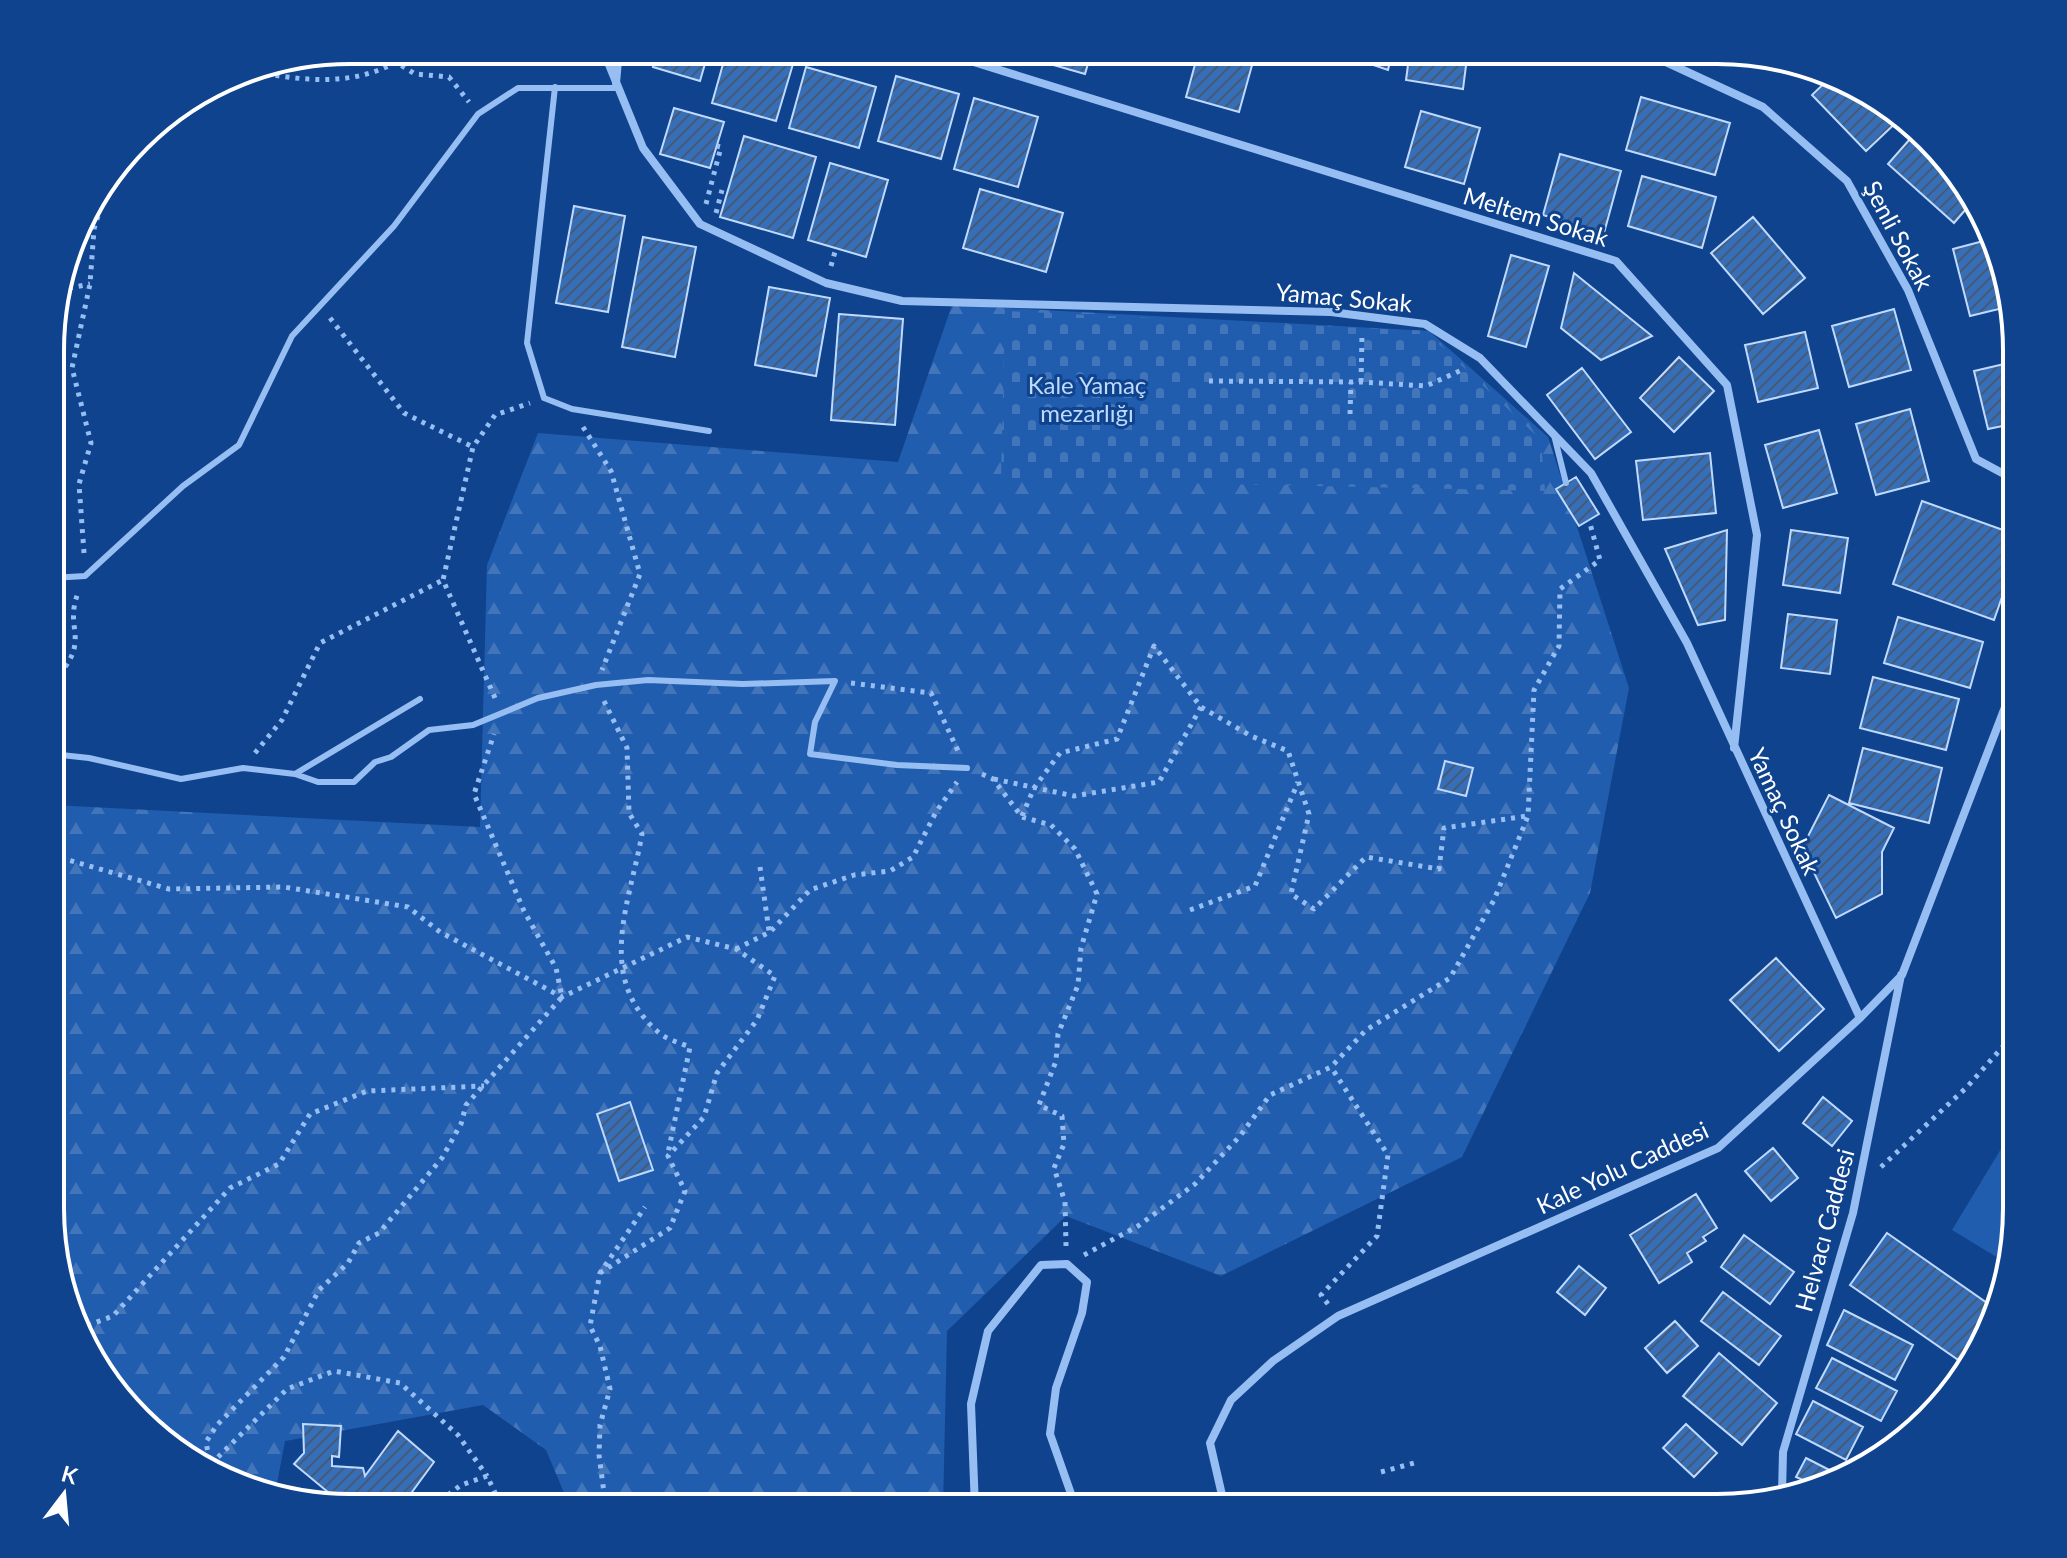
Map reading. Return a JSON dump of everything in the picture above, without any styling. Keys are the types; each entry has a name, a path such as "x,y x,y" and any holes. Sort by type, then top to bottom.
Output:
{"street":[{"name":"Yamaç Sokak","path":"608,64 643,148 700,224 826,283 902,301 1331,312 1425,324 1480,358 1591,473 1687,643 1860,1018"},
{"name":"Yamaç Sokak","path":"616,88 618,64"},
{"name":"Meltem Sokak","path":"980,64 1616,261 1727,385 1757,535 1734,748"},
{"name":"Şenli Sokak","path":"1670,64 1763,107 1847,181 1908,290 1976,459 2003,473"},
{"name":"Kale Yolu Caddesi","path":"1222,1494 1210,1443 1231,1400 1273,1361 1338,1316 1718,1148 1860,1018 1902,975 2003,713"},
{"name":"Helvacı Caddesi","path":"1782,1486 1783,1452 1858,1189 1902,975"},
{"path":"974,1494 971,1404 988,1331 1041,1265 1067,1264 1087,1282 1082,1313 1056,1388 1050,1434 1071,1494"}],"lane":[{"path":"555,87 527,343 544,398 572,409 709,431"},
{"path":"64,577 85,576 183,486 239,445 292,336 322,308 394,226 478,114 518,88 616,88"},
{"path":"1553,431 1566,483"},
{"path":"64,755 181,779 243,768 295,774 318,782 354,782 375,762 391,757 429,730 473,725 538,698 596,685 648,680 743,684 835,681 815,722 810,754 897,765 967,768"},
{"path":"295,774 420,699"}],"path":[{"path":"276,74 331,81 380,71 392,64"},
{"path":"399,64 415,74 449,77 478,114"},
{"path":"703,214 721,147 717,146"},
{"path":"64,670 70,664 78,634 74,604 85,576 79,484 91,443 72,368 90,284 94,229 99,213"},
{"path":"71,288 90,284"},
{"path":"322,308 404,413 473,447"},
{"path":"1361,382 1362,339"},
{"path":"1209,381 1361,382 1426,386 1480,358"},
{"path":"1350,414 1351,382"},
{"path":"544,398 495,415 473,447 443,580 501,712 474,794 524,911 556,968 562,997"},
{"path":"572,409 611,471 640,574 596,685 627,748 629,813 642,834 627,902 620,970 633,1000 658,1032 690,1047 668,1156 685,1191 670,1228 600,1273"},
{"path":"993,779 1022,817 1051,825 1075,849 1097,894 1081,948 1078,985 1058,1034 1056,1061 1039,1105 1062,1116 1064,1144 1054,1168 1065,1202 1067,1264 1138,1226 1195,1184 1240,1136 1270,1095 1331,1067 1366,1030 1450,978 1494,900 1528,816 1534,690 1559,646 1560,589 1600,560 1589,520"},
{"path":"243,768 282,720 320,643 443,580"},
{"path":"1022,817 1034,788 1060,753 1117,739 1154,646 1201,707 1251,736 1288,751 1309,814 1291,894 1314,909 1366,857 1439,869 1444,828 1528,816"},
{"path":"835,681 931,693 967,768 993,779 1074,796 1159,782 1201,707"},
{"path":"736,949 770,932 810,890 854,875 890,871 913,857 936,812 967,768"},
{"path":"1190,910 1255,886 1298,782"},
{"path":"65,859 169,889 284,887 408,907 440,932 562,997"},
{"path":"760,867 770,932"},
{"path":"207,1456 206,1442 217,1425 284,1357 319,1290 348,1263 359,1243 379,1233 442,1158 461,1124 466,1105 562,997 687,937 736,949 775,976 757,1020 717,1073 704,1117 668,1156"},
{"path":"1858,1189 1967,1087 2002,1047"},
{"path":"1331,1067 1388,1155 1377,1236 1321,1295 1338,1316"},
{"path":"89,1325 113,1316 230,1188 279,1164 310,1114 367,1091 485,1086"},
{"path":"604,1494 599,1455 600,1425 610,1389 600,1346 590,1326 600,1273 645,1207"},
{"path":"214,1460 287,1389 334,1371 400,1383 458,1435 496,1494"},
{"path":"1381,1472 1418,1462"},
{"path":"449,1494 461,1485 487,1476"}],"green space":[{"path":"952,305 1429,331 1548,437 1629,688 1590,893 1462,1157 1221,1276 1066,1216 947,1331 943,1494 565,1494 546,1450 483,1405 285,1441 277,1484 224,1465 191,1446 161,1423 135,1397 112,1367 93,1334 69,1264 65,1227 65,806 480,827 487,565 538,433 898,462"},
{"name":"Kale Yamaç mezarlığı","path":"1005,311 1425,331 1541,440 1545,491 1001,479"},
{"path":"2002,1147 1999,1258 1952,1230"}],"building":[{"path":"654,64 705,64 700,81 653,67"},
{"path":"723,64 793,64 776,121 712,103"},
{"path":"1050,64 1088,64 1085,74"},
{"path":"1195,64 1252,64 1239,112 1186,97"},
{"path":"1370,64 1390,64 1388,70"},
{"path":"1408,64 1466,64 1463,89 1406,80"},
{"path":"806,67 876,87 859,148 789,128"},
{"path":"896,76 959,94 941,159 878,141"},
{"path":"1823,85 1860,102 1894,125 1866,151 1812,95"},
{"path":"1641,97 1730,123 1715,175 1626,150"},
{"path":"974,98 1038,117 1018,187 954,169"},
{"path":"674,108 724,122 710,168 660,154"},
{"path":"1421,111 1480,128 1464,184 1405,167"},
{"path":"744,136 816,157 793,238 720,217"},
{"path":"1910,139 1932,161 1966,209 1954,223 1888,164"},
{"path":"1560,154 1621,171 1604,233 1543,215"},
{"path":"830,163 888,180 866,257 808,240"},
{"path":"1642,176 1716,197 1702,248 1628,226"},
{"path":"980,189 1063,213 1046,272 963,248"},
{"path":"574,206 625,216 608,312 556,303"},
{"path":"1753,217 1805,278 1763,314 1711,253"},
{"path":"643,237 696,247 675,357 622,347"},
{"path":"1981,242 2000,309 1970,316 1953,249"},
{"path":"1511,255 1549,266 1526,347 1488,336"},
{"path":"1574,273 1652,336 1601,360 1561,328"},
{"path":"769,287 830,298 816,376 755,365"},
{"path":"1894,309 1911,370 1849,387 1832,326"},
{"path":"839,314 903,319 895,425 831,420"},
{"path":"1805,332 1818,388 1758,402 1745,345"},
{"path":"1679,357 1714,391 1674,432 1640,398"},
{"path":"2003,364 2003,426 1988,429 1974,371"},
{"path":"1582,368 1631,432 1595,459 1547,395"},
{"path":"1910,409 1929,481 1876,495 1856,424"},
{"path":"1819,430 1837,493 1783,508 1765,445"},
{"path":"1710,453 1716,513 1643,520 1636,461"},
{"path":"1576,477 1599,514 1579,526 1556,489"},
{"path":"1922,501 2003,530 2003,595 1994,620 1893,584"},
{"path":"1727,530 1725,620 1698,625 1665,549"},
{"path":"1791,530 1848,538 1840,593 1783,585"},
{"path":"1788,614 1837,620 1830,674 1781,668"},
{"path":"1898,617 1983,642 1970,688 1884,663"},
{"path":"1873,677 1959,699 1946,750 1860,728"},
{"path":"1863,748 1942,768 1929,823 1849,803"},
{"path":"1445,761 1473,768 1466,796 1438,789"},
{"path":"1829,795 1894,828 1882,852 1882,894 1836,918 1802,848"},
{"path":"1776,958 1824,1009 1779,1051 1730,1000"},
{"path":"1823,1097 1852,1121 1832,1146 1803,1123"},
{"path":"630,1102 653,1170 619,1181 597,1114"},
{"path":"1773,1148 1798,1178 1771,1201 1745,1171"},
{"path":"1696,1194 1717,1228 1703,1237 1706,1241 1687,1253 1692,1262 1659,1283 1630,1235"},
{"path":"1887,1233 1987,1303 1959,1361 1850,1285"},
{"path":"1744,1235 1794,1272 1770,1304 1721,1267"},
{"path":"1579,1266 1606,1288 1585,1315 1557,1292"},
{"path":"1723,1292 1781,1336 1759,1365 1701,1321"},
{"path":"1844,1310 1913,1345 1895,1380 1827,1345"},
{"path":"1675,1321 1698,1346 1667,1373 1645,1348"},
{"path":"1719,1353 1777,1403 1742,1445 1683,1396"},
{"path":"1832,1358 1897,1391 1881,1421 1816,1388"},
{"path":"1813,1401 1863,1427 1846,1460 1796,1434"},
{"path":"303,1424 341,1426 339,1457 332,1456 332,1466 363,1468 365,1476 398,1431 434,1462 411,1494 329,1493 294,1464 304,1453"},
{"path":"1686,1424 1717,1453 1694,1477 1663,1448"},
{"path":"1806,1458 1830,1470 1804,1480 1796,1477"}]}
